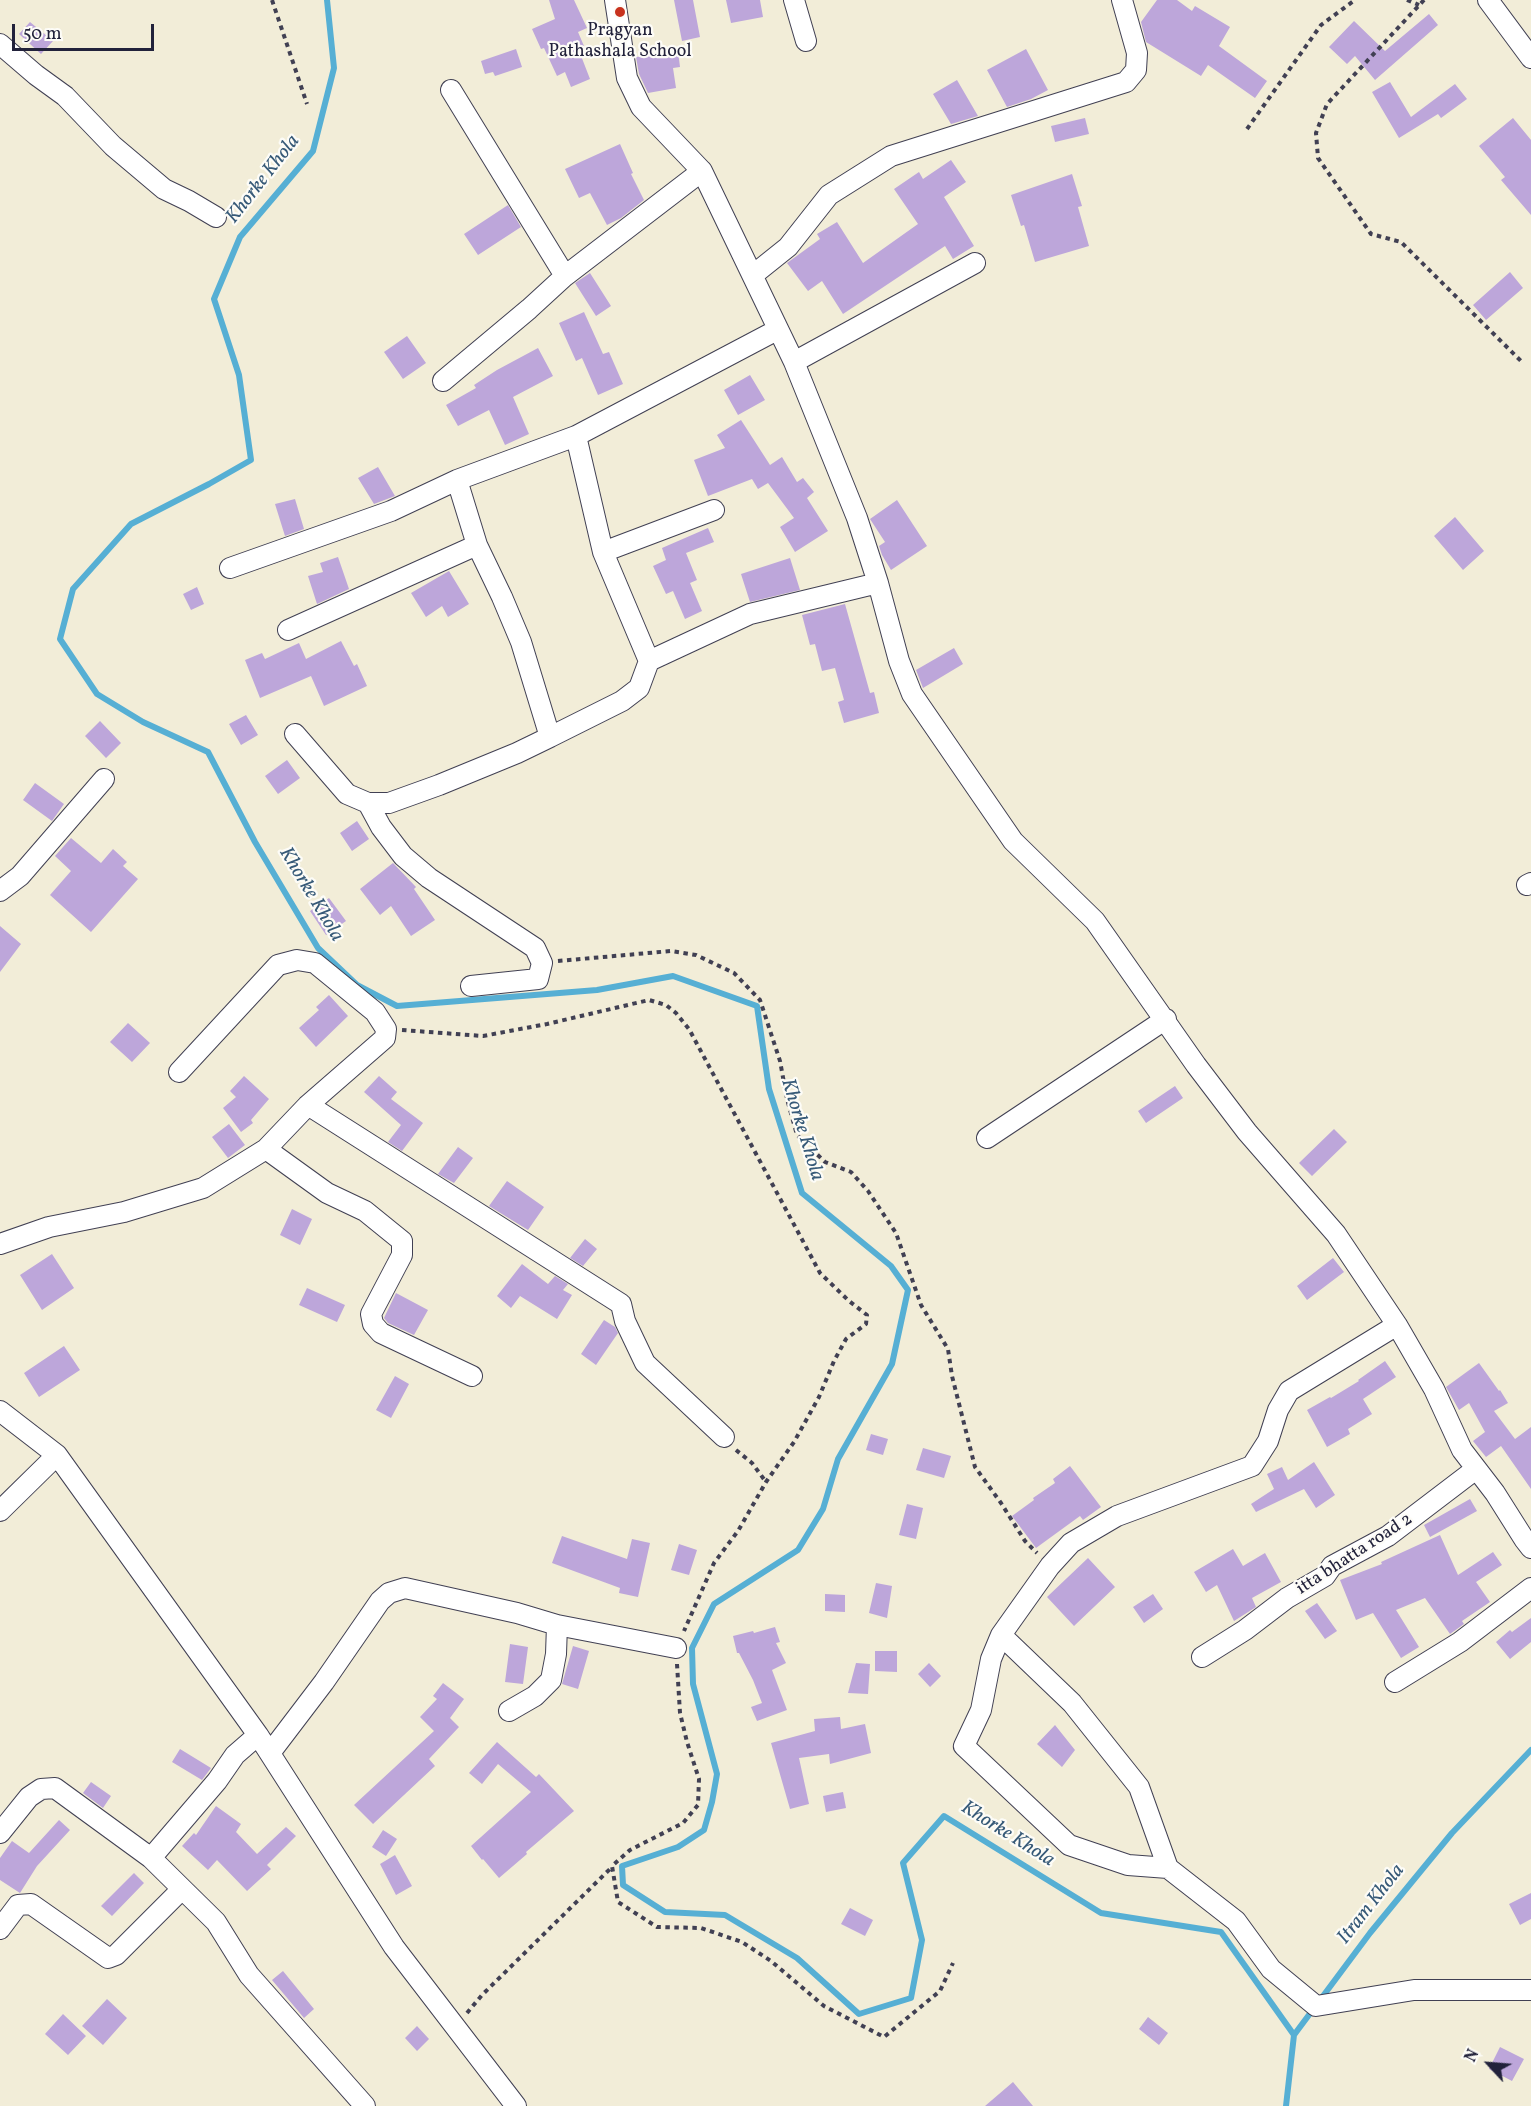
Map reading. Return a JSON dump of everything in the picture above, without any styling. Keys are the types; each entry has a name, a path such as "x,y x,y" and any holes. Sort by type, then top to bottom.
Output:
{"street":[{"path":"615,0 627,78 641,107 702,171 794,362 857,518 878,583 899,661 912,694 1013,841 1095,921 1166,1019 1196,1065 1247,1132 1335,1234 1397,1325 1434,1389 1462,1450 1531,1548"},
{"path":"794,0 806,40"},
{"path":"753,275 788,247 829,195 891,156 1126,82 1136,70 1137,53 1122,0"},
{"path":"1488,0 1531,58"},
{"path":"0,44 65,96 113,146 164,189 216,218"},
{"path":"451,90 565,276"},
{"path":"443,381 530,309 565,276 702,171"},
{"path":"794,362 975,263"},
{"path":"230,568 391,510 457,480 576,436 777,330"},
{"path":"296,734 347,794 368,803 389,803 517,753 622,701 639,688 649,661 603,552 576,436"},
{"path":"457,480 477,545 521,642 550,737"},
{"path":"603,552 714,510"},
{"path":"288,630 477,545"},
{"path":"649,661 750,614 878,583"},
{"path":"0,891 20,876 104,779"},
{"path":"368,803 381,827 403,856 429,878 535,948 542,963 538,979 471,986"},
{"path":"0,1244 49,1227 124,1212 203,1188 266,1149 308,1105 385,1038 386,1029 375,1012 315,963 297,960 278,965 179,1072"},
{"path":"987,1138 1166,1019"},
{"path":"308,1105 621,1304 625,1321 645,1363 724,1437"},
{"path":"266,1149 327,1193 365,1211 402,1241 402,1255 371,1314 373,1324 381,1333 471,1376"},
{"path":"1168,1868 1128,1865 1069,1845 964,1746 981,1710 991,1659 1001,1635 1050,1566 1071,1543 1117,1516 1252,1466 1268,1442 1278,1410 1289,1391 1397,1325"},
{"path":"0,1411 57,1455 258,1735 394,1947 516,2106"},
{"path":"0,1511 57,1455"},
{"name":"itta bhatta road 2","path":"1202,1658 1245,1630 1287,1598 1325,1576 1332,1566 1388,1536 1476,1469"},
{"path":"270,1753 324,1682 380,1601 389,1593 405,1588 517,1613 557,1625 676,1648"},
{"path":"1395,1682 1460,1642 1531,1588"},
{"path":"509,1711 536,1696 551,1680 556,1654 557,1625"},
{"path":"1001,1635 1072,1703 1138,1787 1168,1868 1236,1921 1271,1969 1316,2006 1414,1990 1531,1990"},
{"path":"152,1858 217,1781 235,1755 258,1735"},
{"path":"0,1833 29,1797 41,1789 55,1788 152,1858 216,1922 249,1975 364,2106"},
{"path":"0,1929 18,1905 31,1904 108,1958 116,1955 182,1889"}],"path":[{"path":"272,0 308,104"},
{"path":"1247,129 1321,25 1355,0"},
{"path":"1407,0 1419,5"},
{"path":"1424,0 1327,104 1316,133 1318,158 1371,234 1401,242 1521,361"},
{"path":"542,963 671,951 696,955 734,973 760,1000 780,1062 797,1135 825,1162 851,1172 868,1191 896,1233 921,1305 948,1349 952,1376 975,1467 1025,1541 1050,1566"},
{"path":"386,1029 483,1036 547,1024 649,1000 666,1005 689,1029 820,1273 867,1315 866,1324 846,1339 819,1397 794,1442 766,1482 738,1531 714,1563 676,1648 680,1713 699,1779 698,1805 683,1822 630,1850 612,1866 482,1995 455,2027"},
{"path":"724,1437 737,1452 752,1463 766,1482"},
{"path":"612,1866 618,1902 657,1927 701,1928 742,1942 771,1961 824,2006 884,2037 940,1991 953,1963"}],"building":[{"path":"549,0 574,0 587,28 578,32 584,46 578,48 590,79 571,87 565,72 557,76 532,29 555,19"},
{"path":"674,0 693,0 700,37 682,41"},
{"path":"726,0 760,0 763,17 731,23"},
{"path":"1157,0 1177,0 1192,11 1195,6 1230,27 1219,46 1267,81 1255,98 1208,65 1201,76 1146,42 1141,22"},
{"path":"1429,14 1438,25 1375,80 1355,56 1347,64 1329,47 1354,21 1385,51"},
{"path":"30,22 53,41 41,54 19,34"},
{"path":"516,49 522,67 495,76 493,72 485,74 481,61"},
{"path":"1026,49 1048,90 1031,99 1007,107 987,70"},
{"path":"678,51 680,67 673,68 676,88 648,93 639,74 636,57"},
{"path":"957,80 978,116 951,124 933,94"},
{"path":"1390,82 1411,117 1455,84 1467,99 1441,118 1438,114 1399,138 1372,92"},
{"path":"1085,118 1089,134 1055,142 1051,126"},
{"path":"1513,118 1531,140 1531,215 1501,180 1505,177 1479,146"},
{"path":"620,144 644,200 621,218 607,225 590,193 579,198 565,169"},
{"path":"951,160 966,182 944,197 974,246 953,259 945,246 843,314 822,281 808,291 787,263 820,239 817,234 837,222 863,263 918,224 894,189 919,172 923,179"},
{"path":"1072,174 1082,206 1078,207 1089,246 1035,262 1024,225 1021,226 1011,195"},
{"path":"508,205 521,227 478,255 464,234"},
{"path":"1510,272 1523,288 1486,320 1473,305"},
{"path":"590,273 611,306 596,316 575,283"},
{"path":"584,312 603,354 609,352 623,384 598,395 582,358 576,361 559,323"},
{"path":"407,336 426,363 403,379 384,352"},
{"path":"538,348 553,376 513,397 529,434 505,445 489,410 458,426 446,405 476,388 474,385 497,370"},
{"path":"750,375 765,400 738,415 724,390"},
{"path":"741,420 770,465 782,457 797,482 803,478 814,492 807,498 828,531 795,552 780,527 794,518 768,483 758,489 752,479 708,496 694,460 725,448 717,435"},
{"path":"378,467 395,496 374,504 358,478"},
{"path":"295,499 304,529 285,536 275,504"},
{"path":"897,500 927,546 891,570 879,546 885,542 870,519"},
{"path":"1455,517 1484,551 1463,570 1434,536"},
{"path":"708,528 714,542 686,553 697,580 690,583 702,611 685,619 673,591 666,594 653,566 666,560 662,548"},
{"path":"338,557 349,589 317,604 308,576 323,572 320,563"},
{"path":"790,558 800,590 750,602 741,574"},
{"path":"449,571 469,604 448,617 442,606 426,617 411,593"},
{"path":"197,587 204,604 191,610 183,594"},
{"path":"845,604 870,693 874,692 879,713 844,723 838,702 844,700 835,668 822,671 815,644 810,645 802,615"},
{"path":"341,641 354,666 357,664 367,686 324,706 311,676 260,698 245,660 262,653 265,659 299,643 306,659"},
{"path":"954,648 963,664 923,688 916,670"},
{"path":"246,715 258,735 241,745 229,724"},
{"path":"100,721 121,743 106,758 85,736"},
{"path":"287,760 300,778 278,794 265,776"},
{"path":"35,783 64,804 52,821 23,800"},
{"path":"357,821 369,839 352,851 340,833"},
{"path":"71,838 101,863 113,849 127,862 123,866 138,879 91,932 50,895 71,871 55,856"},
{"path":"393,863 416,887 414,889 435,920 411,936 391,906 380,915 360,889"},
{"path":"329,898 346,921 326,935 310,911"},
{"path":"0,926 21,944 0,972"},
{"path":"329,995 348,1016 316,1047 299,1028 319,1010 316,1007"},
{"path":"128,1023 150,1043 132,1062 110,1042"},
{"path":"244,1076 269,1099 251,1120 253,1123 241,1132 223,1108 236,1097 230,1091"},
{"path":"379,1076 397,1092 391,1099 423,1123 402,1151 388,1142 401,1125 364,1092"},
{"path":"1175,1086 1183,1098 1146,1123 1138,1111"},
{"path":"229,1124 245,1145 228,1158 212,1137"},
{"path":"1334,1129 1347,1142 1312,1176 1299,1163"},
{"path":"458,1147 473,1158 454,1183 438,1174"},
{"path":"507,1181 544,1207 528,1230 489,1206"},
{"path":"292,1209 312,1219 300,1245 280,1235"},
{"path":"585,1239 597,1249 583,1266 570,1258"},
{"path":"52,1254 74,1288 42,1310 20,1275"},
{"path":"1333,1258 1344,1272 1307,1300 1297,1286"},
{"path":"522,1264 548,1284 555,1276 568,1284 563,1290 572,1295 557,1319 520,1296 511,1308 497,1296"},
{"path":"307,1288 345,1305 337,1322 299,1305"},
{"path":"396,1293 428,1310 414,1335 388,1323 384,1318"},
{"path":"604,1320 615,1327 618,1333 596,1365 581,1354"},
{"path":"64,1346 80,1370 39,1397 24,1373"},
{"path":"1385,1361 1396,1377 1363,1399 1372,1414 1348,1429 1350,1434 1327,1447 1307,1410 1359,1381"},
{"path":"1479,1363 1508,1403 1494,1411 1515,1439 1531,1427 1531,1489 1501,1446 1486,1457 1473,1441 1485,1432 1469,1403 1459,1410 1446,1387"},
{"path":"395,1376 409,1384 391,1418 376,1410"},
{"path":"871,1434 888,1439 883,1455 866,1450"},
{"path":"923,1448 951,1456 944,1478 916,1470"},
{"path":"1314,1462 1335,1495 1316,1508 1304,1489 1256,1512 1251,1504 1274,1489 1267,1474 1282,1467 1288,1480"},
{"path":"1070,1466 1101,1507 1083,1520 1080,1516 1036,1548 1012,1516 1055,1483 1053,1479"},
{"path":"1470,1499 1477,1511 1430,1537 1424,1525"},
{"path":"907,1504 923,1508 916,1539 899,1535"},
{"path":"1440,1535 1458,1575 1493,1552 1502,1565 1476,1582 1490,1602 1462,1621 1464,1624 1450,1634 1425,1598 1396,1610 1419,1647 1401,1658 1373,1613 1356,1620 1340,1580 1382,1564 1381,1562"},
{"path":"562,1536 627,1559 632,1539 650,1543 638,1597 619,1593 620,1588 552,1563"},
{"path":"679,1544 697,1550 689,1575 671,1570"},
{"path":"1233,1549 1243,1566 1265,1553 1281,1582 1252,1598 1256,1607 1234,1621 1217,1585 1206,1592 1194,1572"},
{"path":"1088,1558 1115,1587 1074,1626 1047,1597"},
{"path":"876,1583 892,1586 887,1618 869,1613"},
{"path":"825,1594 845,1595 845,1612 825,1611"},
{"path":"1153,1594 1163,1609 1144,1623 1133,1607"},
{"path":"1317,1603 1337,1631 1325,1639 1305,1611"},
{"path":"1531,1618 1531,1642 1510,1659 1496,1642 1510,1630 1512,1632"},
{"path":"775,1627 780,1642 776,1643 786,1663 772,1670 787,1710 757,1721 751,1707 762,1703 753,1680 737,1653 733,1636"},
{"path":"510,1644 528,1647 523,1684 505,1682"},
{"path":"573,1646 589,1651 578,1689 562,1684"},
{"path":"875,1651 897,1651 897,1672 875,1671"},
{"path":"856,1663 870,1664 868,1694 848,1693"},
{"path":"929,1663 941,1676 930,1687 918,1674"},
{"path":"443,1683 464,1699 450,1718 459,1727 429,1759 435,1766 373,1824 354,1805 434,1731 420,1717 437,1699 433,1696"},
{"path":"840,1717 841,1729 865,1724 871,1753 830,1764 829,1754 799,1758 809,1804 790,1809 771,1743 815,1731 814,1719"},
{"path":"1055,1725 1075,1750 1062,1767 1037,1744"},
{"path":"497,1742 536,1777 539,1774 574,1811 499,1878 471,1846 531,1792 498,1764 482,1784 469,1773"},
{"path":"180,1749 211,1768 202,1780 172,1762"},
{"path":"91,1782 111,1796 103,1808 83,1793"},
{"path":"843,1792 846,1808 826,1812 823,1796"},
{"path":"216,1806 241,1824 236,1832 257,1854 286,1827 296,1836 267,1865 271,1869 247,1891 217,1860 208,1870 182,1846 194,1833 196,1835"},
{"path":"59,1820 70,1830 37,1866 20,1893 0,1880 0,1858 12,1841 29,1853"},
{"path":"383,1830 397,1839 386,1856 372,1847"},
{"path":"395,1855 412,1886 396,1895 380,1864"},
{"path":"134,1873 144,1883 112,1916 101,1906"},
{"path":"1531,1893 1531,1919 1520,1925 1509,1904"},
{"path":"850,1908 873,1920 865,1936 841,1924"},
{"path":"283,1971 314,2009 304,2018 272,1980"},
{"path":"107,1999 127,2018 103,2045 82,2026"},
{"path":"63,2014 86,2036 68,2055 45,2034"},
{"path":"1148,2017 1168,2033 1159,2045 1139,2029"},
{"path":"417,2026 429,2039 417,2051 405,2038"},
{"path":"1500,2047 1524,2059 1512,2081 1489,2069"},
{"path":"1013,2082 1033,2106 985,2106"}],"waterway":[{"name":"Khorke Khola","path":"327,0 334,68 313,151 240,237 214,299 239,375 251,460 131,524 73,589 60,639 97,694 143,722 208,752 255,842 318,948 357,985 397,1006 597,990 673,976 757,1006 769,1089 802,1193 891,1266 908,1290 892,1364 838,1459 823,1509 798,1550 714,1604 692,1648 693,1684 717,1774 704,1830 678,1847 622,1866 623,1885 665,1912 725,1915 797,1958 859,2014 911,1998 922,1940 903,1863 944,1816 1101,1913 1221,1932 1294,2035"},
{"name":"Itram Khola","path":"1286,2106 1294,2035 1370,1933 1452,1833 1531,1750"}],"place":[{"name":"Pragyan Pathashala School","path":"620,12"}]}
